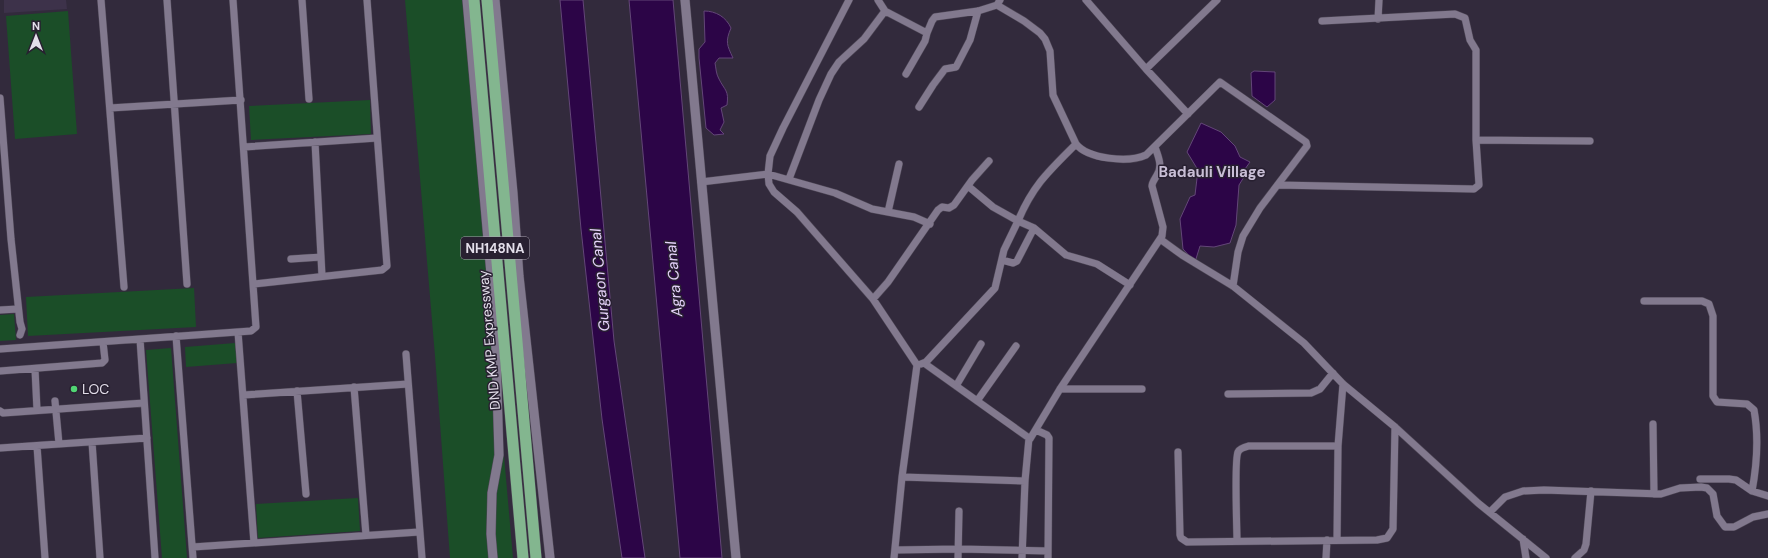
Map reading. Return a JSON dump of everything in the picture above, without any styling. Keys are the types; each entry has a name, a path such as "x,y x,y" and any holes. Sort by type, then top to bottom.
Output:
{"highway":[{"name":"DND KMP Expressway","path":"474,0 523,558"},
{"name":"DND KMP Expressway","path":"487,0 536,558"}],"street":[{"path":"101,0 124,287"},
{"path":"167,0 187,284"},
{"path":"0,349 251,331 256,327 233,0"},
{"path":"302,0 309,99"},
{"path":"254,284 382,270 388,266 366,0"},
{"path":"467,0 495,320 498,455 492,493 491,534 493,558"},
{"path":"495,0 513,193 519,276 550,558"},
{"path":"685,0 736,558"},
{"path":"849,0 770,156 768,174 769,184 774,192 797,212 873,299 920,364 956,386 1030,439"},
{"path":"878,0 885,11 927,33"},
{"path":"1086,0 1146,69 1188,114"},
{"path":"1146,69 1217,0"},
{"path":"1378,19 1379,0"},
{"path":"906,74 925,41 927,33 935,17 978,11 998,2 1024,20 1045,39 1050,51 1053,95 1076,144 1081,150 1087,153 1121,159 1139,158 1146,155 1221,82 1306,142 1307,146 1260,208 1243,236 1238,252 1233,286"},
{"path":"789,179 819,100 831,74 839,62 864,39 885,11"},
{"path":"919,107 945,69 956,67 970,40 978,11"},
{"path":"1278,185 1474,189 1479,185 1476,140 1476,50 1470,38 1465,18 1455,14 1322,21"},
{"path":"0,98 11,239 20,322 17,326 20,335 21,347"},
{"path":"110,108 241,100"},
{"path":"244,147 377,138"},
{"path":"1476,140 1590,142"},
{"path":"315,142 322,276"},
{"path":"894,558 902,477 920,364 995,288 1008,241 1026,203 1038,184 1076,144"},
{"path":"1022,554 1025,481 1030,439 1060,389 1160,239 1163,227 1152,186 1152,182 1159,173 1160,168 1155,147"},
{"path":"873,299 888,282 940,209 954,205 989,161"},
{"path":"888,212 899,164"},
{"path":"701,182 768,174 835,193 863,206 914,217 930,224"},
{"path":"968,186 993,207 1034,228 1066,255 1097,264 1130,285"},
{"path":"1002,260 1016,262 1034,228"},
{"path":"1160,239 1182,255 1233,286 1304,343 1343,384 1395,427 1490,512 1546,558"},
{"path":"291,259 321,258"},
{"path":"1644,301 1702,301 1710,304 1713,316 1713,396 1717,402 1747,404 1754,410 1757,467 1752,491"},
{"path":"0,310 18,309"},
{"path":"238,332 254,543"},
{"path":"176,336 193,558"},
{"path":"140,339 155,558"},
{"path":"0,371 102,363 105,360 103,342"},
{"path":"956,386 982,344"},
{"path":"977,401 1016,346"},
{"path":"406,354 422,558"},
{"path":"35,369 37,410"},
{"path":"1228,394 1311,393 1320,389 1333,373"},
{"path":"243,395 408,384"},
{"path":"1337,540 1338,446 1343,384"},
{"path":"354,387 366,535"},
{"path":"1060,389 1142,388"},
{"path":"297,391 306,494"},
{"path":"0,411 3,413 37,410 56,405 144,403"},
{"path":"56,405 59,444"},
{"path":"1652,424 1654,494"},
{"path":"1178,452 1182,538 1191,542 1377,540 1387,538 1393,529 1395,427"},
{"path":"895,550 959,549 1048,555 1048,438 1047,435 1036,430"},
{"path":"0,448 147,438"},
{"path":"92,442 100,558"},
{"path":"37,446 45,558"},
{"path":"1237,541 1237,457 1238,452 1242,448 1249,446 1338,446"},
{"path":"902,477 1025,481"},
{"path":"1700,479 1729,479 1740,483 1752,491 1768,496"},
{"path":"1490,512 1499,502 1513,493 1544,490 1666,494 1685,487 1707,488 1711,490 1714,497 1717,516 1725,527 1729,528 1740,524 1753,516 1768,514"},
{"path":"1575,558 1584,550 1586,544 1591,491"},
{"path":"958,558 959,512"},
{"path":"193,548 419,532"},
{"path":"1523,538 1526,558"},
{"path":"1326,558 1327,540"}],"shaded area":[{"path":"4,0 66,0 67,9 4,13"}],"green space":[{"path":"405,0 464,0 513,558 450,558 435,356"},
{"path":"68,11 77,134 15,139 6,16"},
{"path":"370,100 371,134 251,140 249,106"},
{"path":"194,288 196,327 28,336 26,297"},
{"path":"14,314 16,340 0,341 0,315"},
{"path":"235,343 237,363 186,367 185,347"},
{"path":"171,348 187,558 162,558 146,350"},
{"path":"358,498 360,531 258,538 256,504"}],"water":[{"name":"Gurgaon Canal","path":"560,0 583,0 614,341 645,558 622,558 602,419 581,229"},
{"name":"Agra Canal","path":"629,0 673,0 722,558 680,558"},
{"path":"704,11 713,12 720,15 731,28 728,43 729,50 733,58 719,58 715,63 717,75 726,91 727,96 727,105 721,108 724,122 720,130 724,134 714,135 706,128 699,58 699,49 705,42"},
{"path":"1254,71 1275,72 1275,100 1267,107 1252,96 1251,73"},
{"path":"1201,123 1221,132 1235,146 1240,157 1250,162 1245,169 1247,172 1239,185 1236,225 1230,243 1214,247 1200,246 1195,262 1183,249 1180,219 1190,197 1195,195 1198,170 1187,152"}],"place":[{"name":"LOC","path":"74,389"}],"district":[{"name":"Badauli Village","path":"1212,172"}]}
